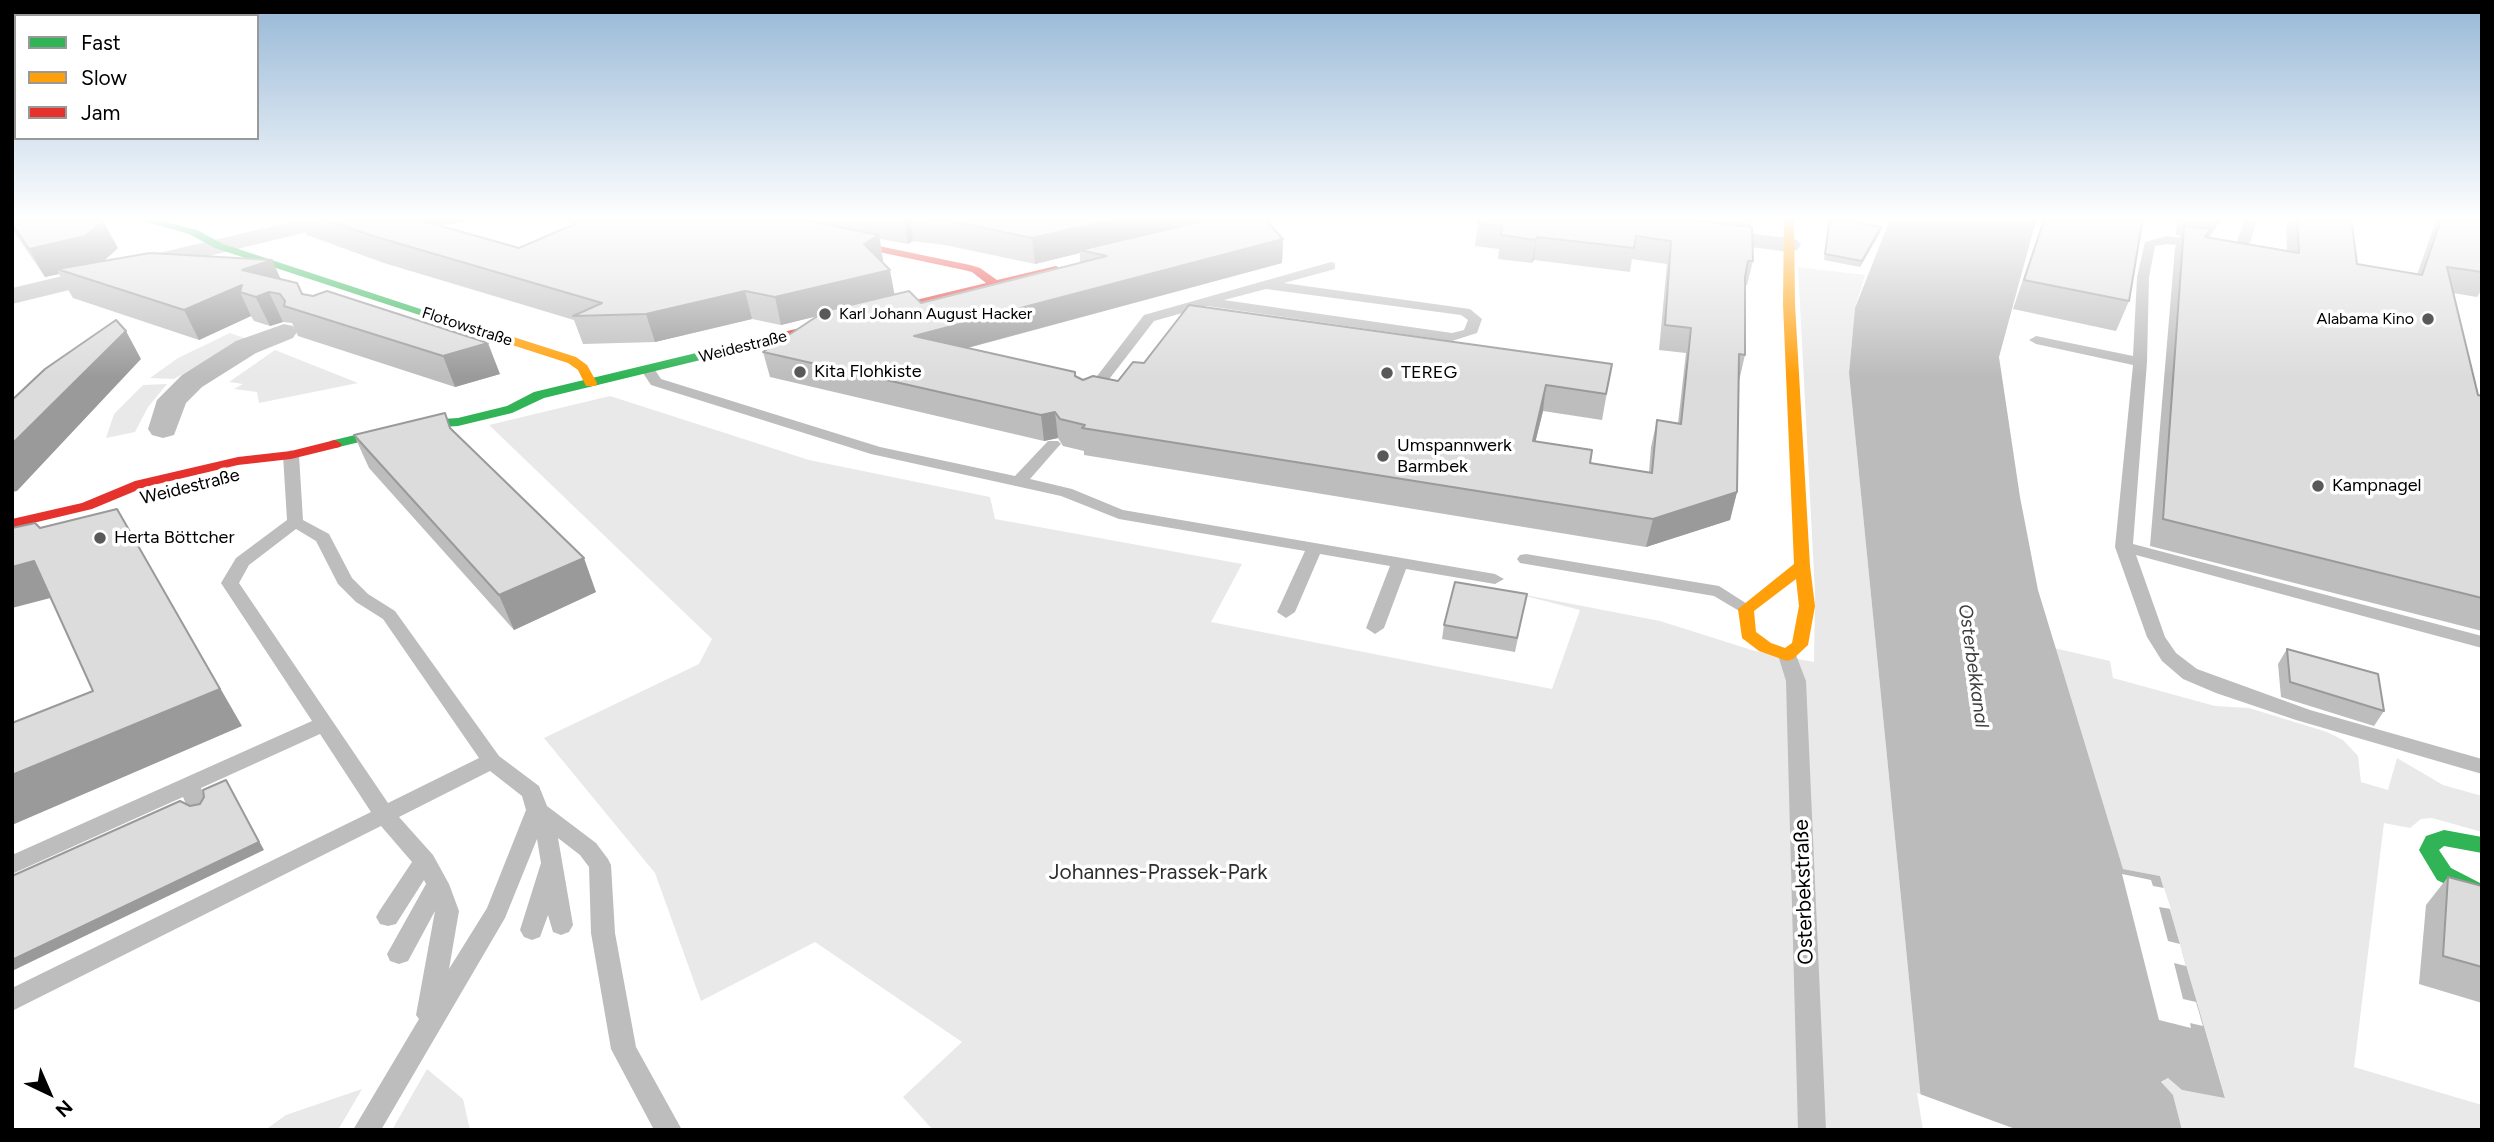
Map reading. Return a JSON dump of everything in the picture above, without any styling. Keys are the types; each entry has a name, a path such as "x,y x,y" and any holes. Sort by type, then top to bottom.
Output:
{"street":[{"path":"12,296 118,270"},
{"name":"Flotowstraße","path":"293,270 572,360 583,368 592,383"},
{"path":"976,270 995,284"},
{"name":"Weidestraße","path":"12,524 87,506 138,501 239,477 291,454 413,425 458,422 512,409 539,395 1052,270"},
{"path":"1790,270 1802,566 1807,606 1800,645 1787,655 1765,647 1748,634 1746,609 1802,566"},
{"path":"336,310 371,296"},
{"path":"163,429 172,400 192,381 246,347 284,332"},
{"path":"2482,845 2444,838 2433,841 2429,850 2433,861 2444,874 2482,894"}],"lane":[{"path":"1086,400 1149,318 1317,270"},
{"path":"2144,270 2140,362 2124,547 2156,637 2169,657 2190,674 2302,715 2482,767"},
{"path":"1208,302 1452,337 1470,333 1475,319 1465,312 1267,285"},
{"path":"2036,340 2140,362"},
{"path":"648,370 656,382 876,451 1066,492 1119,514 1495,579"},
{"path":"1019,482 1053,444"},
{"path":"291,454 295,522"},
{"path":"295,522 242,562 230,583 384,814 425,861 438,884 447,911 427,1026"},
{"path":"295,522 323,538 344,580 362,598 389,615 492,761 531,792 550,846 550,862 561,925"},
{"path":"1286,612 1315,547"},
{"path":"2124,547 2482,642"},
{"path":"1527,559 1719,591 1746,609"},
{"path":"1375,628 1400,562"},
{"name":"Osterbekstraße","path":"1787,655 1796,681 1812,1130"},
{"path":"12,866 192,794 324,723"},
{"path":"12,1000 492,761"},
{"path":"366,1130 497,911 537,810"},
{"path":"537,810 587,849 600,865 603,933 624,1049 669,1130"},
{"path":"388,917 425,861"},
{"path":"532,930 550,862"},
{"path":"399,954 438,884"}],"green space":[{"name":"Johannes-Prassek-Park","path":"1798,270 1865,275 1855,308 1849,373 1924,1130 933,1130 903,1097 962,1042 815,942 701,1001 655,873 544,738 699,664 712,639 489,425 610,396 809,460 990,497 995,519 1242,564 1211,622 1552,689 1580,610 1510,592 1660,621 1755,651 1814,662 1815,593"},
{"path":"230,333 245,338 174,379 150,378 178,358"},
{"path":"275,350 358,383 259,403 257,392 234,389 243,384 229,382"},
{"path":"167,384 148,407 135,432 106,438 114,414 143,385"},
{"path":"2054,648 2110,661 2113,678 2215,706 2249,708 2327,732 2343,740 2358,756 2361,782 2388,790 2397,758 2443,785 2482,796 2482,832 2432,818 2421,819 2410,828 2384,823 2354,1067 2482,1105 2482,1130 2182,1130 2173,1095 2161,1083 2168,1078 2182,1090 2225,1097 2160,876 2123,869"},
{"path":"427,1069 463,1099 470,1130 392,1130"},
{"path":"362,1089 338,1130 265,1130 286,1115"}],"water":[{"name":"Osterbekkanal","path":"1870,270 2023,270 1999,357 2020,497 2038,590 2123,869 2160,876 2225,1098 2182,1090 2168,1078 2161,1082 2173,1095 2182,1130 1924,1130 1849,373 1855,308"}],"pier":[{"path":"2122,874 2151,880 2153,886 2164,888 2171,909 2159,907 2168,941 2180,944 2186,966 2174,963 2183,999 2196,1002 2203,1026 2190,1023 2191,1028 2159,1020"},
{"path":"1917,1093 2018,1130 1923,1130"}],"building":[{"path":"61,270 243,270 297,283 302,294 313,296 327,291 488,343 443,356 284,306 285,301 280,294 269,292 256,297 240,292 242,285 184,310"},
{"path":"490,270 889,270 775,297 745,291 646,314 573,316 602,303"},
{"path":"1050,270 1164,270 914,336 1075,372 1075,376 1083,380 1093,376 1118,381 1133,362 1144,363 1189,305 1612,364 1606,394 1546,385 1533,441 1592,450 1590,463 1652,473 1657,420 1681,424 1691,328 1665,325 1669,270 1746,270 1745,355 1739,354 1737,492 1653,519 1082,428 1085,425 1060,419 1055,412 1041,415 763,352 825,311 909,291 921,303"},
{"path":"2027,270 2134,270 2129,301 2024,280"},
{"name":"Kampnagel","path":"2181,270 2394,270 2422,275 2424,270 2448,270 2478,395 2482,396 2482,598 2163,519"},
{"path":"116,320 126,331 12,444 12,400 45,369"},
{"path":"445,413 450,428 584,558 499,595 354,435"},
{"path":"117,509 220,689 12,775 12,723 93,691 34,561 12,567 12,528 35,523 40,528"},
{"path":"1455,582 1527,594 1517,638 1444,625"},
{"path":"2287,649 2378,674 2384,711 2290,682"},
{"path":"226,780 259,842 12,960 12,876 180,801 190,806 200,804 204,797 203,790"},
{"path":"2448,877 2482,886 2482,967 2443,956"}],"traffic: fast":[{"path":"294,270 454,322"},
{"path":"335,444 413,425 458,422 512,409 539,395 746,345"},
{"path":"2482,845 2444,838 2433,841 2429,850 2444,874 2482,894"}],"traffic: slow":[{"path":"1789,270 1802,566"},
{"path":"454,322 572,360 583,368 591,383"},
{"path":"1802,566 1807,606 1800,645 1787,655 1765,647 1748,634 1746,609 1802,566"}],"traffic: jam":[{"path":"976,270 995,284"},
{"path":"746,345 1051,270"},
{"path":"12,524 87,506 140,484 238,461 291,455 335,444"}],"place":[{"name":"Karl Johann August Hacker","path":"825,314"},
{"name":"Alabama Kino","path":"2428,319"},
{"name":"Kita Flohkiste","path":"800,372"},
{"name":"TEREG","path":"1387,373"},
{"name":"Umspannwerk Barmbek","path":"1383,456"},
{"name":"Kampnagel","path":"2318,486"},
{"name":"Herta Böttcher","path":"100,538"}]}
